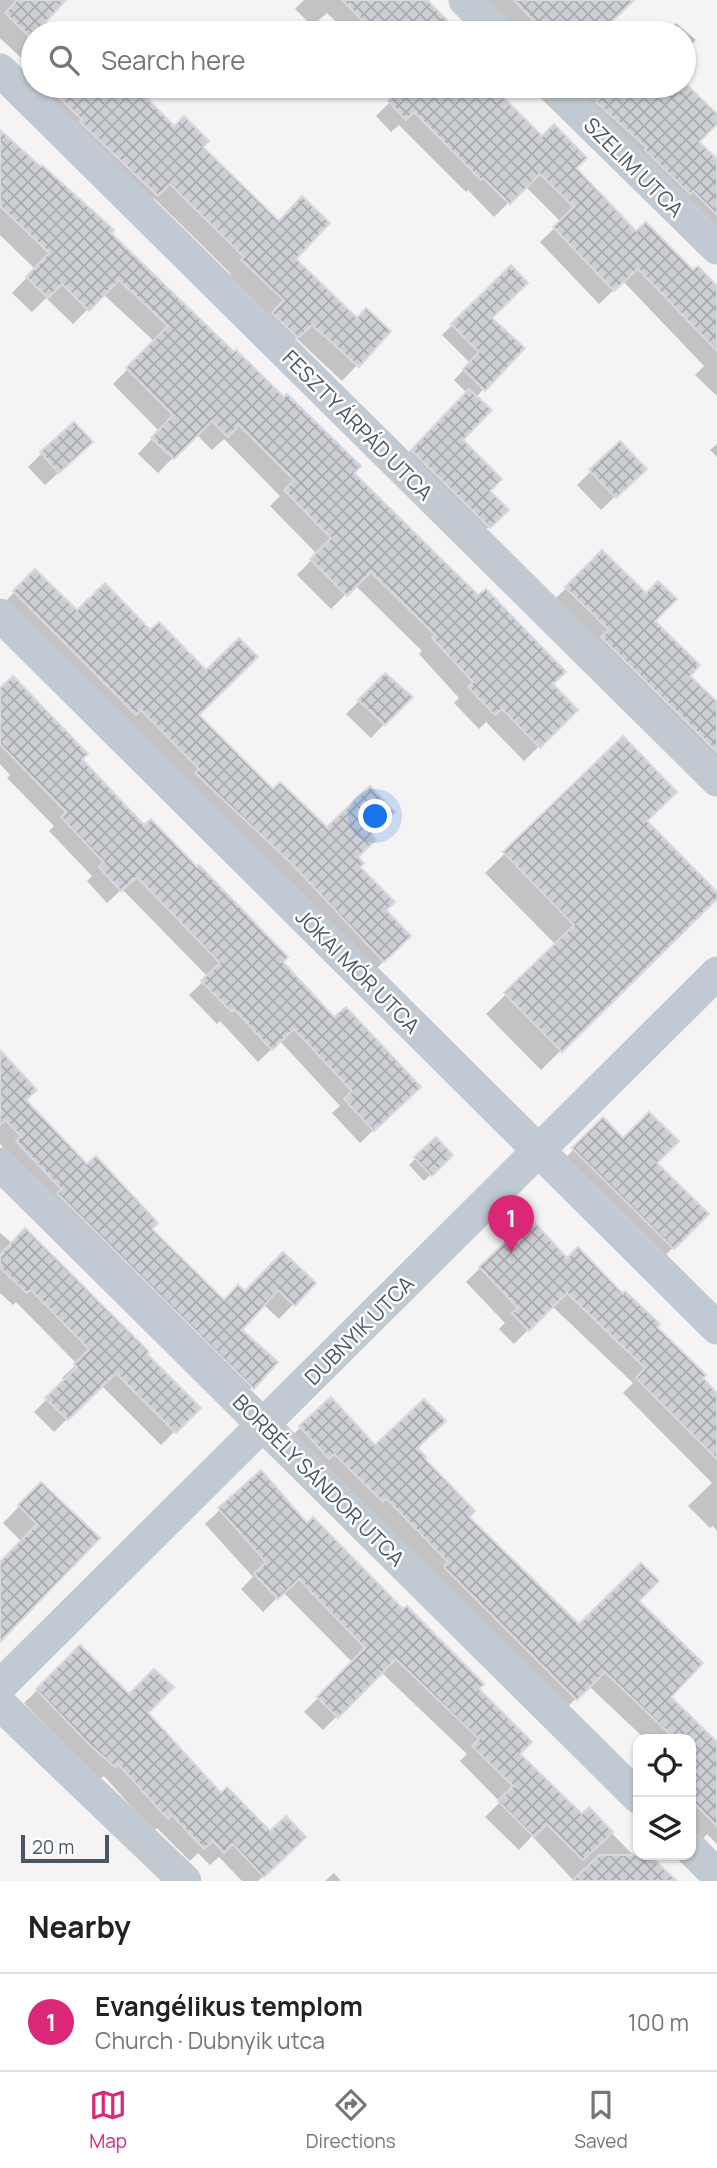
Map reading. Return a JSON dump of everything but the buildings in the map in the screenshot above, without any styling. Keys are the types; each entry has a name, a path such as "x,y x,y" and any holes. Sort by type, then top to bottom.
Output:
{"street":[{"path":"465,0 486,21"},
{"name":"FESZTY ÁRPÁD UTCA","path":"0,70 21,91"},
{"name":"FESZTY ÁRPÁD UTCA","path":"28,98 717,780"},
{"name":"SZELIM UTCA","path":"564,98 717,248"},
{"name":"JÓKAI MÓR UTCA","path":"0,615 717,1328"},
{"name":"DUBNYIK UTCA","path":"0,1686 717,973"},
{"name":"BORBÉLY SÁNDOR UTCA","path":"0,1164 633,1792"},
{"path":"0,1704 184,1881"},
{"path":"696,1854 717,1875"}],"place":[{"name":"Evangélikus templom","path":"511,1253"}]}
